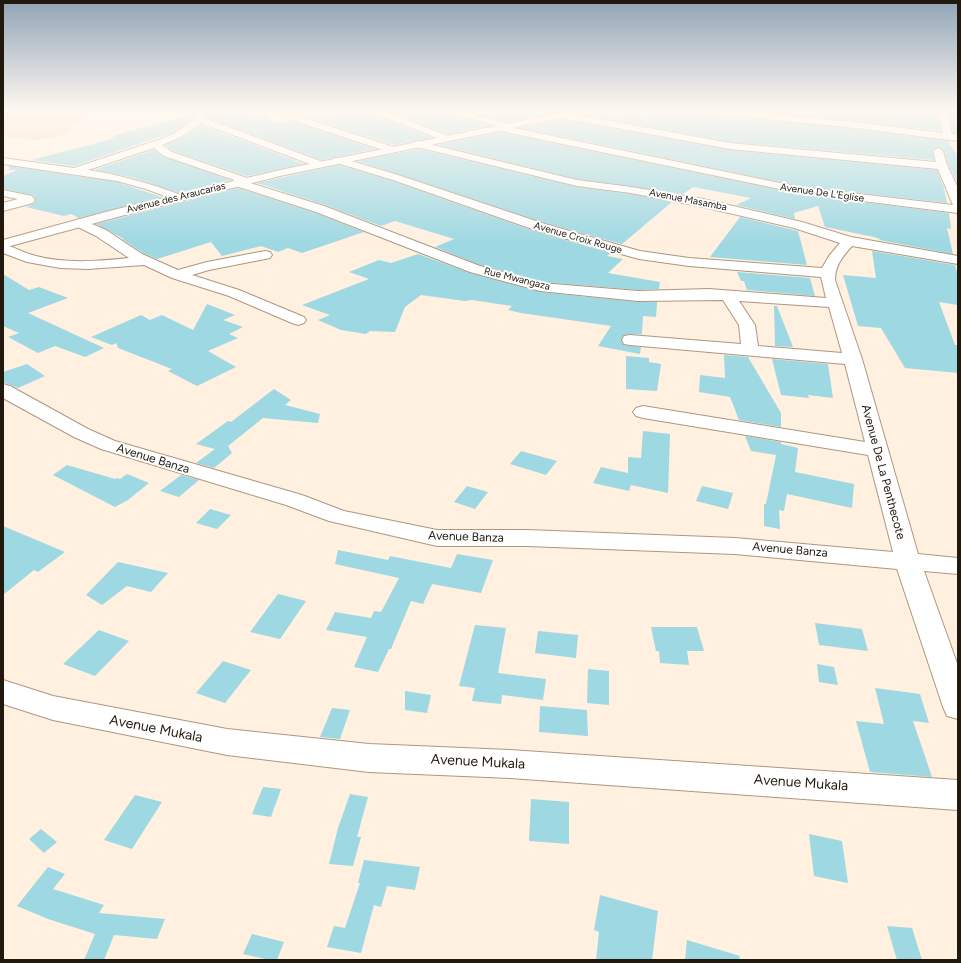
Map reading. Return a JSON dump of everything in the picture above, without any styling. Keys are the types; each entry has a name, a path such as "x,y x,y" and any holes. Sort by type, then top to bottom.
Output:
{"street":[{"path":"74,171 123,155"},
{"name":"Rue Mwangaza","path":"171,155 214,169 242,182 320,208 475,268 540,287 638,296 701,294 734,284 835,303"},
{"path":"294,155 319,164"},
{"name":"Avenue des Araucarias","path":"3,244 177,198 362,155"},
{"name":"Avenue Masamba","path":"461,155 577,183 631,190 723,207 798,225 849,241 958,260"},
{"name":"Avenue De L'Eglise","path":"622,155 799,190 844,197 958,209"},
{"path":"824,155 941,166"},
{"path":"939,155 941,166 952,178 958,204"},
{"path":"3,160 125,180 150,186 177,198"},
{"name":"Avenue Croix Rouge","path":"338,160 397,178 540,227 620,250 659,259 734,284 827,273"},
{"path":"3,193 28,198 29,200 3,207"},
{"path":"80,223 101,233 145,260 177,275 234,293 298,320"},
{"path":"827,273 831,262 849,241"},
{"path":"3,248 47,262 86,264 145,260"},
{"path":"177,275 207,266 265,255"},
{"name":"Avenue De La Penthecote","path":"827,273 853,359 908,560 958,707"},
{"path":"734,284 747,325 750,350"},
{"path":"630,340 853,359"},
{"name":"Avenue Banza","path":"3,390 81,434 108,446 294,500 337,516 415,534 437,538 527,538 735,546 908,560 958,566"},
{"path":"643,412 877,450"},
{"name":"Avenue Mukala","path":"3,692 53,708 226,742 361,757 653,773 958,795"}],"building":[{"path":"51,155 107,155 74,166 31,160"},
{"path":"139,155 161,155 230,180 179,193 135,178 94,170"},
{"path":"185,155 280,155 304,164 247,176"},
{"path":"308,155 346,155 322,160"},
{"path":"389,155 444,155 577,187 631,194 672,202 622,244 545,223 358,161"},
{"path":"479,155 610,155 799,194 949,213 951,229 947,228 953,254 879,240 880,239 874,237 825,227 818,206 794,213 795,219 736,205 751,198 693,187 683,194 577,179"},
{"path":"650,155 781,155 937,170 944,188 947,203 799,186"},
{"path":"877,155 933,155 934,160"},
{"path":"945,155 957,155 958,183 948,164"},
{"path":"339,165 393,181 534,231 611,253 607,256 623,259 608,273 660,282 659,289 638,290 541,282 480,265 435,247 454,239 395,221 381,226 325,205 257,183"},
{"path":"9,166 117,182 162,197 79,218 71,214 64,216 26,207 34,204 36,200 33,195 3,189 3,176 17,170 9,170"},
{"path":"238,188 316,213 364,232 302,253 288,248 278,252 261,246 222,256 211,242 157,259 143,253 122,239 124,239 96,224"},
{"path":"740,217 798,231 807,265 710,257"},
{"path":"872,251 955,265 958,276 958,305 939,302 955,345 958,345 958,373 905,368 881,328 858,326 843,275 876,278"},
{"path":"418,254 470,273 540,292 638,302 657,302 656,317 643,316 642,334 624,335 621,339 624,345 641,347 640,354 598,346 611,326 521,313 508,310 512,306 472,300 465,301 421,295 405,307 395,332 370,331 366,334 341,330 318,320 330,315 302,305 369,279 349,272 379,260 391,263"},
{"path":"737,272 810,278 815,296 747,290 744,281 741,281"},
{"path":"3,274 29,290 39,287 68,298 28,313 104,348 85,357 55,346 38,353 8,337 19,333 3,326"},
{"path":"207,304 235,315 223,320 243,327 229,334 238,338 208,351 236,367 197,386 168,371 172,369 118,348 116,343 112,345 91,337 141,315 150,320 162,315 193,330"},
{"path":"774,306 777,306 793,347 775,346"},
{"path":"724,355 748,357 781,413 781,427 739,420 730,397 699,392 700,375 725,378"},
{"path":"626,356 649,358 649,362 661,364 657,391 626,389"},
{"path":"772,359 828,364 833,398 808,395 809,398 781,395"},
{"path":"27,364 45,376 18,388 3,382 3,372"},
{"path":"274,389 291,400 285,405 320,414 318,423 263,418 228,446 232,453 214,468 196,463 215,449 196,444 228,421 231,422"},
{"path":"643,431 670,434 668,493 631,485 629,491 593,483 601,467 628,473 628,457 641,458"},
{"path":"745,436 781,442 781,444 798,448 795,472 854,484 852,508 787,494 784,511 779,510 780,529 764,526 764,504 766,504 776,455 751,451"},
{"path":"521,451 557,461 546,475 510,464"},
{"path":"67,465 115,479 120,479 127,474 149,483 128,500 115,507 53,475"},
{"path":"181,475 199,480 179,497 160,491"},
{"path":"467,486 488,492 475,509 454,502"},
{"path":"702,486 733,493 728,509 696,501"},
{"path":"210,509 231,515 217,529 196,523"},
{"path":"3,526 65,552 38,572 34,570 3,595"},
{"path":"338,550 388,560 390,556 451,568 457,554 493,560 481,593 432,584 423,604 411,601 391,649 389,649 378,672 354,667 367,637 326,630 335,612 371,618 374,611 381,612 399,578 335,564"},
{"path":"118,562 168,573 151,592 127,586 102,605 86,595"},
{"path":"278,594 306,601 280,639 250,632"},
{"path":"815,623 862,629 868,651 819,645"},
{"path":"475,625 506,628 498,673 546,679 543,700 502,695 501,704 472,701 475,688 459,686"},
{"path":"651,627 697,627 704,651 687,651 689,665 660,663 659,651 656,651"},
{"path":"99,630 129,641 95,676 63,664"},
{"path":"538,631 578,635 576,658 535,653"},
{"path":"223,661 251,670 225,703 196,693"},
{"path":"817,664 834,667 838,685 819,682"},
{"path":"588,669 609,671 609,705 587,703"},
{"path":"875,688 920,694 929,723 913,721 932,777 870,772 856,721 884,724"},
{"path":"405,691 431,695 427,713 405,710"},
{"path":"540,706 587,710 588,736 539,732"},
{"path":"332,708 350,710 340,739 320,737"},
{"path":"263,787 281,789 271,817 252,814"},
{"path":"350,794 368,797 357,837 361,837 353,866 329,864 338,828"},
{"path":"135,795 162,802 132,849 104,840"},
{"path":"531,799 569,802 569,844 529,841"},
{"path":"41,829 57,842 44,853 29,839"},
{"path":"809,834 842,841 848,883 814,876"},
{"path":"364,860 420,867 415,890 387,886 381,907 374,905 361,953 327,947 334,926 345,928 360,883 358,883"},
{"path":"48,867 65,874 53,889 104,905 99,913 165,919 157,939 114,935 104,960 84,960 95,934 48,919 17,906"},
{"path":"600,895 658,911 652,960 596,960 599,932 594,930"},
{"path":"887,926 912,928 922,960 897,960"},
{"path":"252,934 284,942 277,960 270,960 243,954"},
{"path":"687,940 740,956 739,960 685,960"}]}
